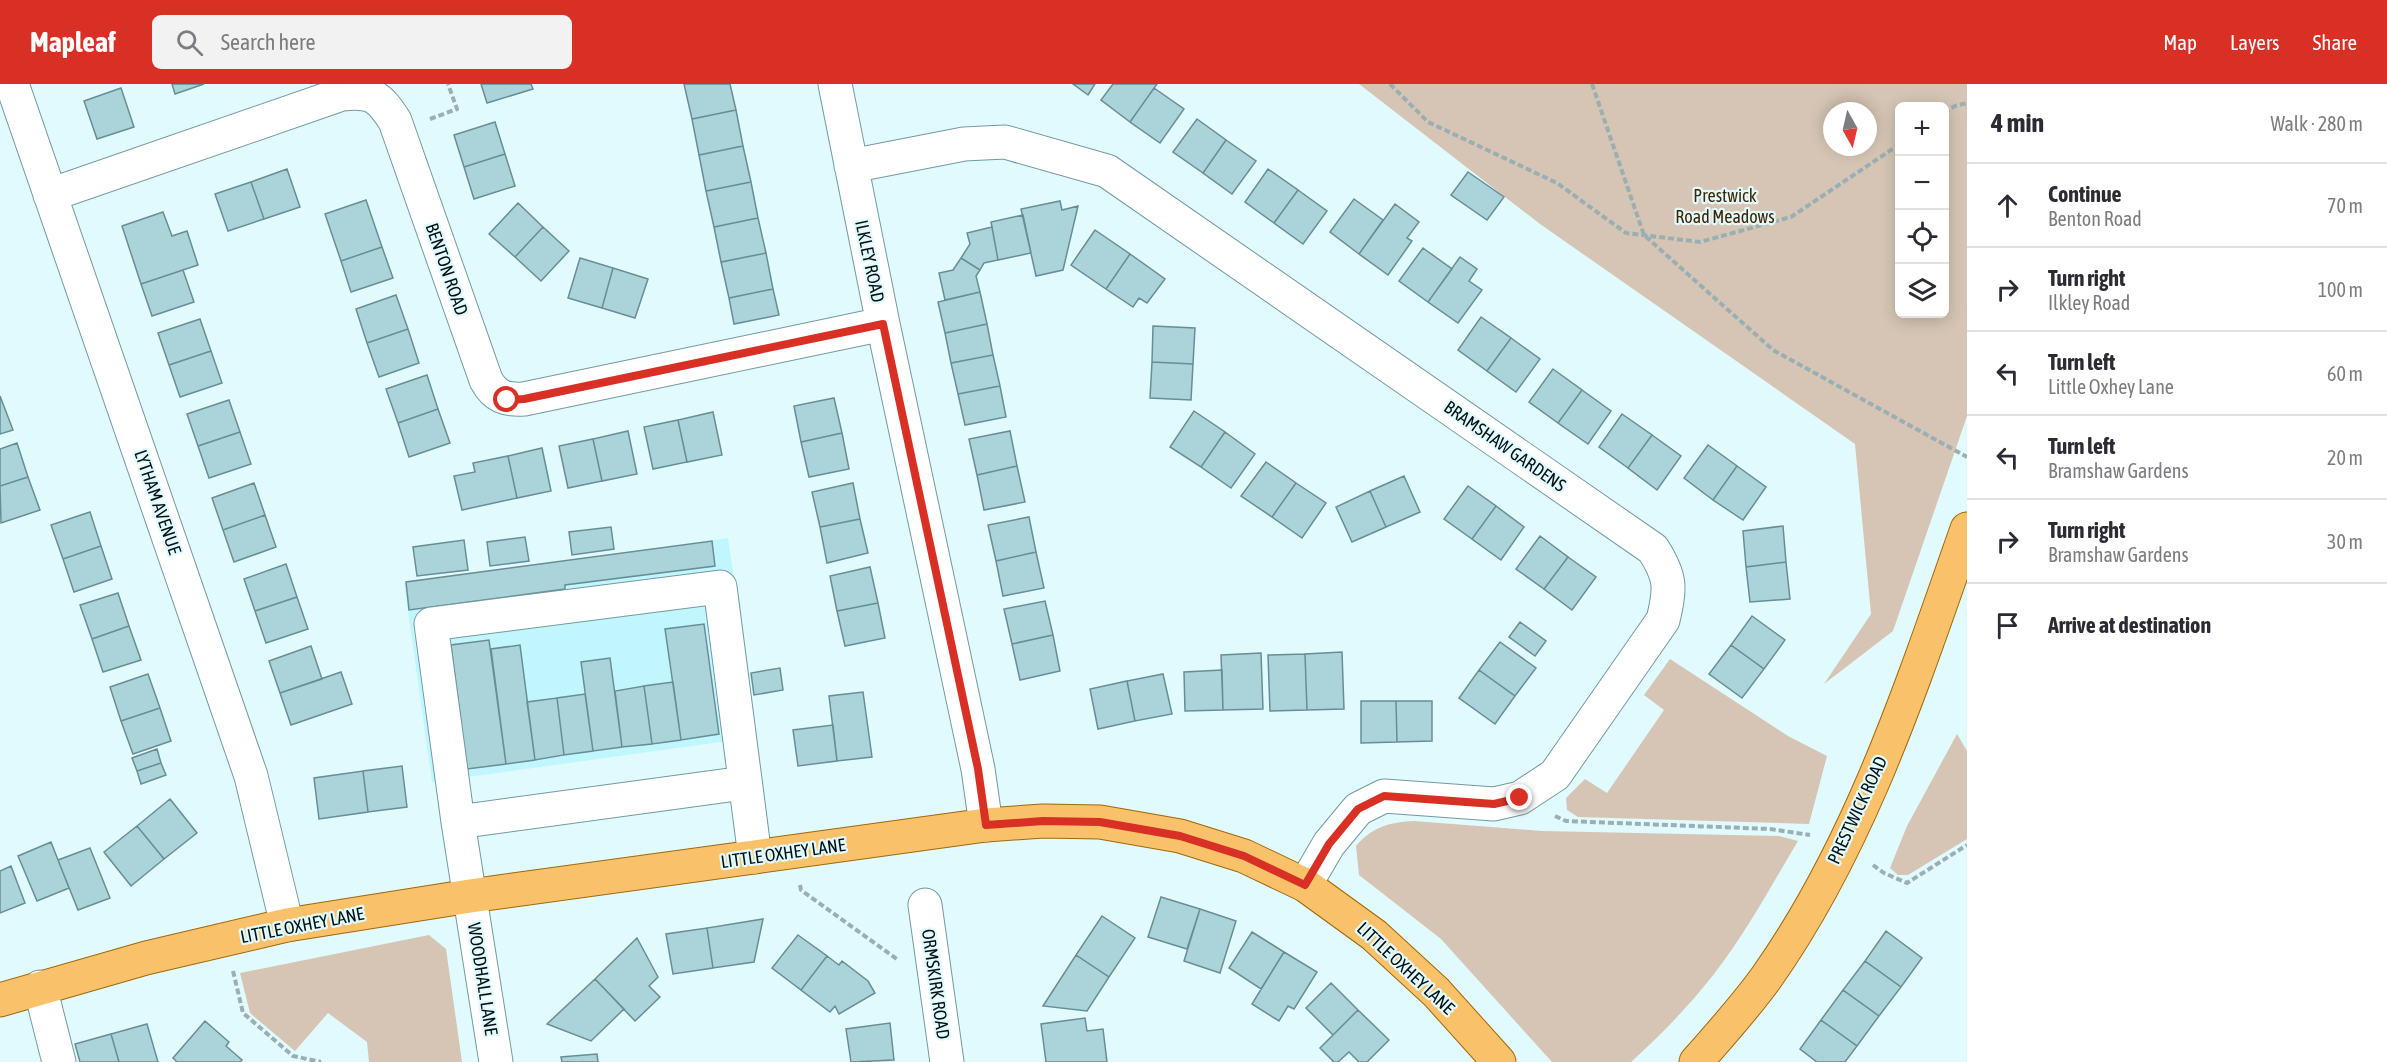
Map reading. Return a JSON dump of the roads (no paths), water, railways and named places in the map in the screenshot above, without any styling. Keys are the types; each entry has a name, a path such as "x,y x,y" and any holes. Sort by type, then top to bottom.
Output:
{"main road":[{"name":"PRESTWICK ROAD","path":"1696,1062 1766,978 1804,918 1844,844 1877,771 1917,671 1967,529"},
{"name":"LITTLE OXHEY LANE","path":"0,1000 146,958 287,925 470,896 986,825 1043,821 1100,822 1180,836 1244,856 1305,885 1374,935 1436,992 1499,1062"}],"street":[{"name":"LYTHAM AVENUE","path":"12,84 251,776 287,925"},
{"name":"ILKLEY ROAD","path":"835,84 883,324 978,769 986,825"},
{"name":"BENTON ROAD","path":"50,195 342,94 376,90 399,131 486,380 490,388 507,400 524,399 883,324"},
{"name":"BRAMSHAW GARDENS","path":"851,166 964,144 1005,142 1107,171 1653,549 1666,569 1670,596 1663,620 1555,775 1520,798 1494,804 1384,796 1358,809 1329,844 1305,885"},
{"name":"WOODHALL LANE","path":"495,1062 458,822 432,624 720,587 744,783"},
{"path":"458,822 744,783 755,857"},
{"name":"ORMSKIRK ROAD","path":"925,905 947,1062"},
{"path":"40,987 59,1062"}],"park label":[{"name":"Prestwick Road Meadows","path":"1725,205"}]}
